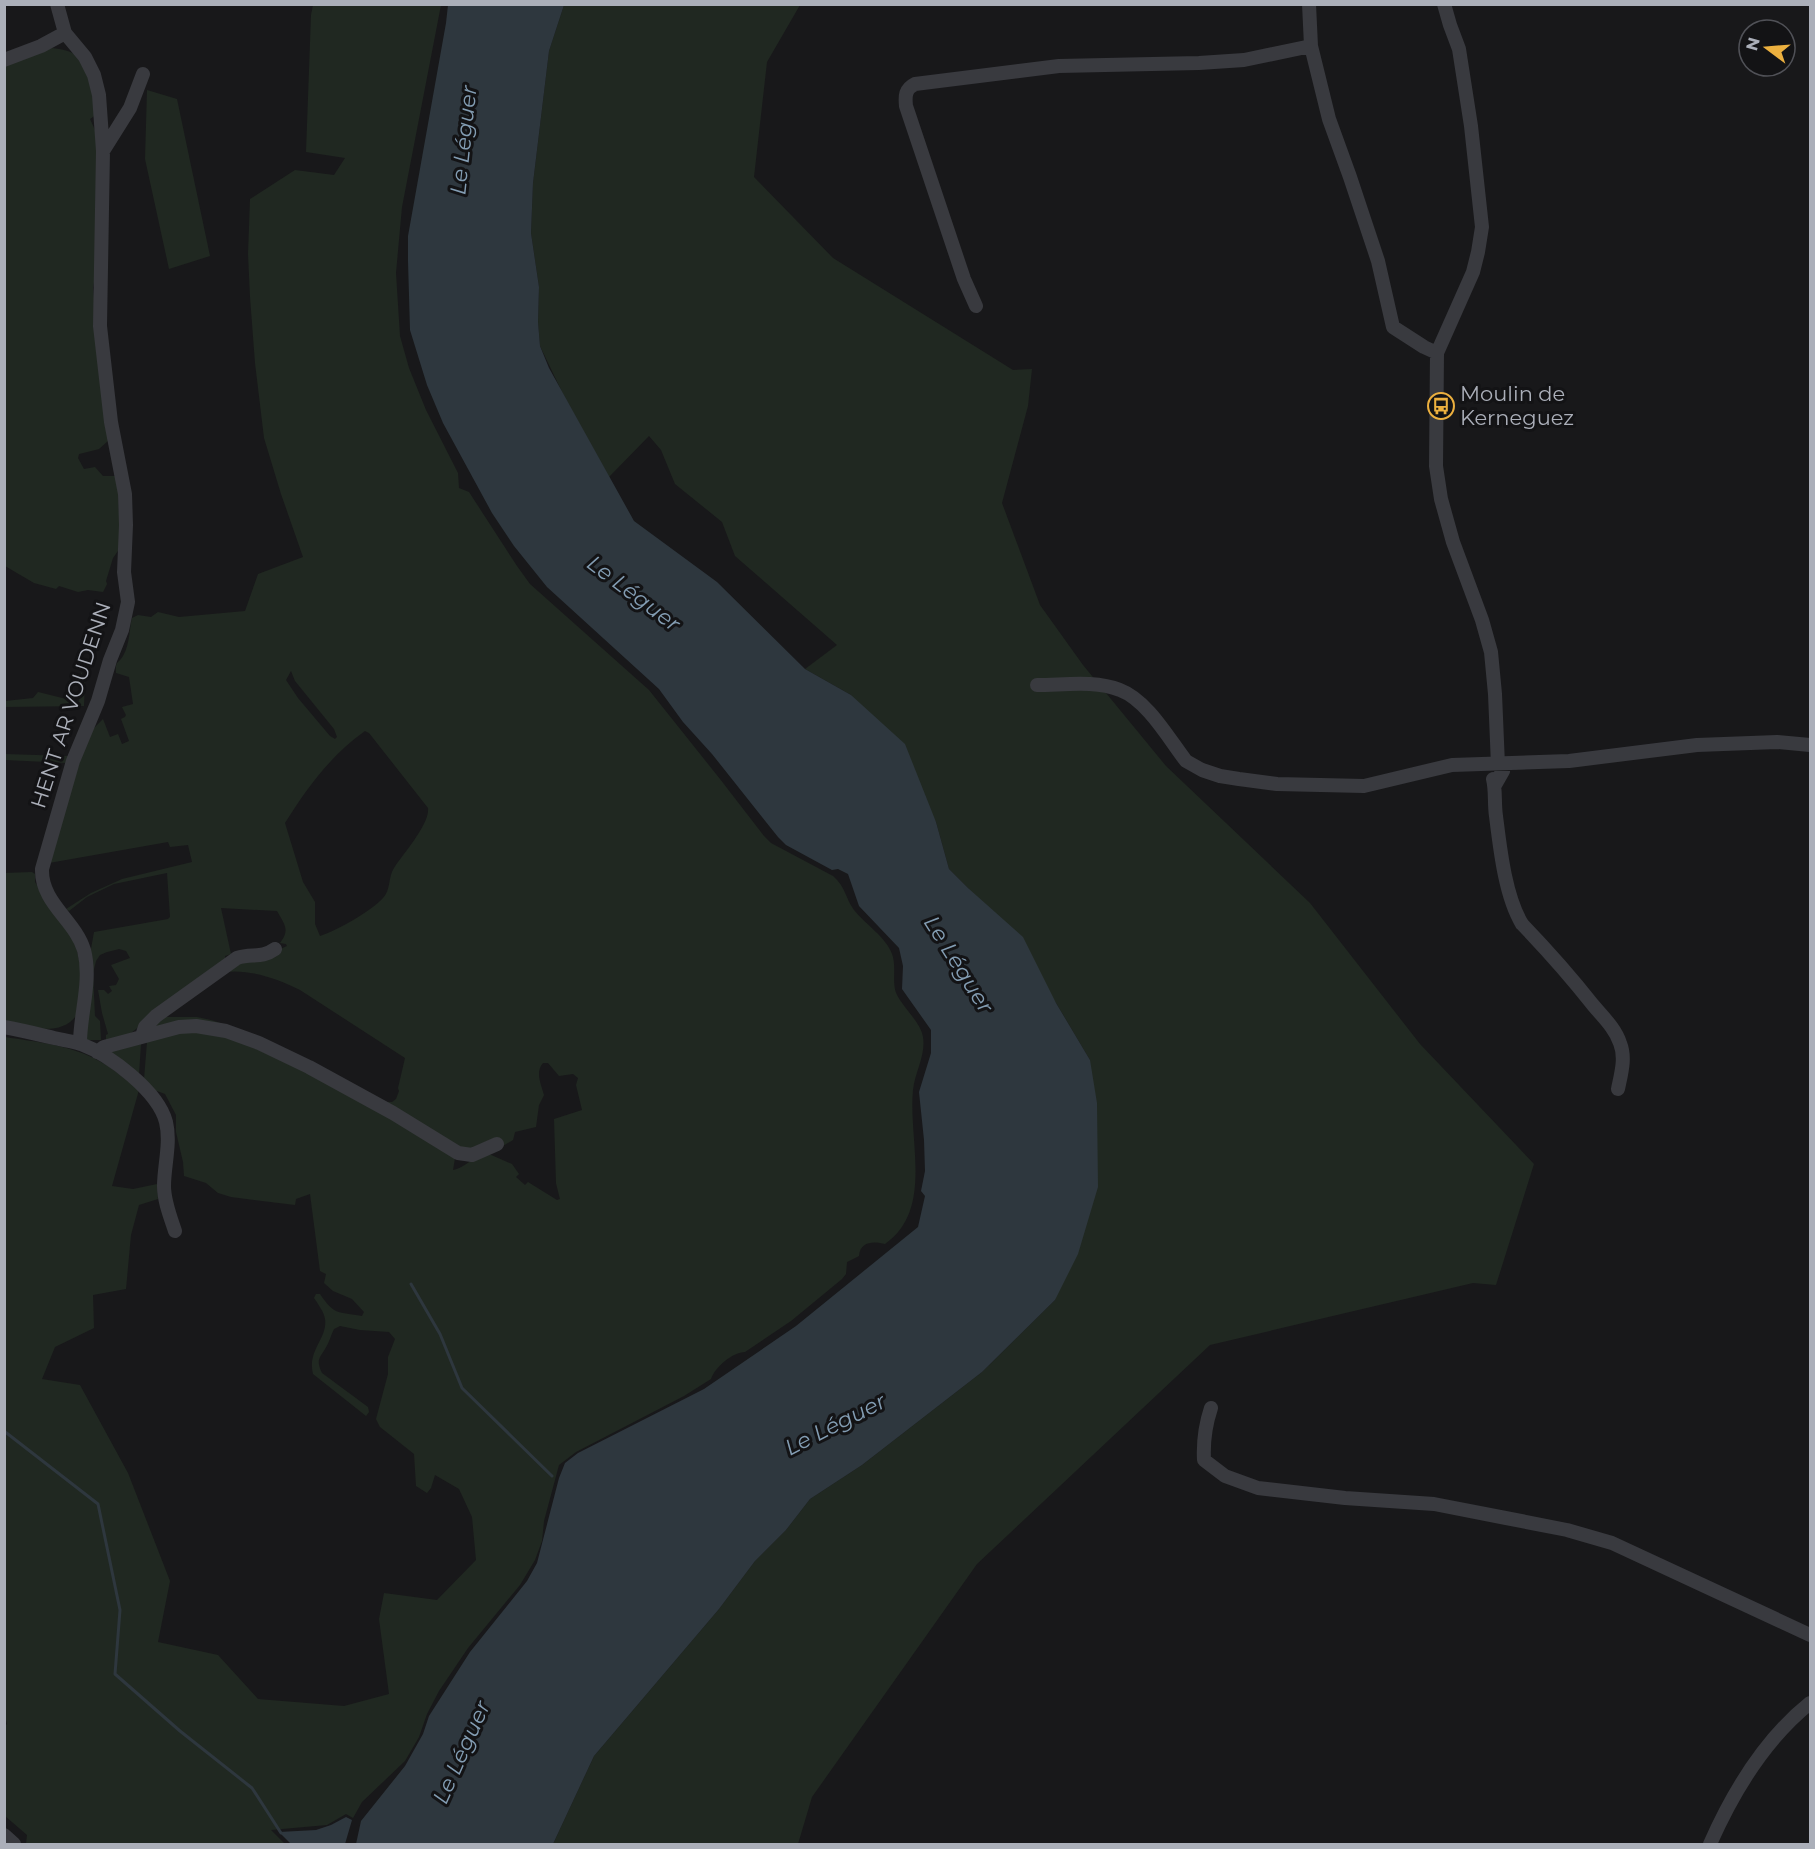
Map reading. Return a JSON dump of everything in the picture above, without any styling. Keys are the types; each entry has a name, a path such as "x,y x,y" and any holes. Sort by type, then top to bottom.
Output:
{"street":[{"path":"1309,4 1311,46 1329,119 1378,261 1393,327 1437,353"},
{"path":"1444,4 1459,49 1482,227 1473,272 1437,353 1436,466 1441,500 1491,652 1498,765 1503,771 1495,785 1496,814 1508,889 1522,924 1580,988 1614,1030 1623,1053 1622,1070 1617,1089"},
{"path":"4,60 41,46 65,33 57,5"},
{"name":"HENT AR VOUDENN","path":"65,33 85,57 94,75 99,95 103,151 100,326 111,422 124,494 126,525 124,572 127,607 122,630 98,701 74,761 42,869 42,881 47,894 76,931 84,951 85,995 80,1043"},
{"path":"976,306 964,279 906,106 905,98 910,86 963,77 1059,66 1244,60 1311,46"},
{"path":"103,151 130,108 143,74"},
{"path":"1037,685 1093,685 1121,690 1140,703 1186,760 1202,770 1220,776 1277,784 1364,786 1452,765 1569,761 1697,745 1777,742 1810,745"},
{"path":"142,1036 145,1027 156,1016 237,958 263,956 275,949"},
{"path":"50,1037 68,1032 81,1022"},
{"path":"97,1052 104,1047 179,1027 196,1026 235,1034 309,1067 393,1113 458,1153 472,1155 497,1144"},
{"path":"4,1027 80,1043 141,1083 162,1112 166,1123 165,1197 175,1231"},
{"path":"1211,1408 1205,1426 1204,1460 1225,1476 1258,1488 1345,1498 1434,1504 1567,1530 1612,1543 1810,1635"},
{"path":"1710,1845 1734,1796 1757,1760 1779,1733 1810,1703"},
{"path":"4,1835 14,1845"}],"shaded area":[{"path":"313,5 441,5 402,207 396,273 400,336 409,368 426,410 458,473 459,488 469,492 530,584 649,690 771,843 837,880 854,910 889,948 893,959 895,990 919,1026 924,1044 913,1090 914,1194 909,1213 900,1230 885,1244 868,1243 862,1247 859,1256 847,1262 846,1274 842,1279 791,1321 745,1352 730,1357 720,1365 711,1379 684,1396 576,1452 559,1465 544,1521 542,1541 535,1560 520,1585 468,1648 439,1691 427,1714 419,1737 405,1761 362,1802 353,1818 346,1814 327,1825 271,1830 285,1844 26,1844 27,1835 5,1816 4,1727 7,1724 5,1716 5,1037 54,1045 90,1056 139,1090 112,1186 133,1189 157,1184 158,1199 139,1205 131,1235 126,1289 93,1295 94,1328 55,1347 42,1379 80,1385 128,1473 170,1581 158,1642 218,1655 258,1699 344,1706 389,1694 379,1619 384,1593 437,1600 476,1560 472,1517 459,1489 435,1475 427,1493 416,1486 414,1454 380,1427 376,1419 388,1374 388,1357 395,1339 389,1332 340,1326 334,1329 319,1360 322,1373 368,1407 369,1412 366,1416 313,1374 313,1358 325,1326 325,1319 314,1298 316,1294 320,1294 329,1306 342,1313 362,1316 364,1312 352,1299 333,1291 324,1283 326,1274 320,1271 310,1194 296,1199 295,1205 231,1197 218,1193 206,1183 184,1176 176,1132 176,1115 165,1094 152,1092 144,1079 147,1042 161,1033 180,1029 209,1030 237,1036 295,1060 437,1142 454,1154 453,1170 478,1156 474,1151 464,1151 449,1145 391,1108 257,1040 200,1024 170,1026 147,1031 164,1012 239,961 250,958 266,960 287,946 280,943 286,931 277,911 221,908 231,954 225,956 225,960 163,1005 132,1032 109,1042 106,1040 108,1034 98,990 104,990 108,994 112,991 109,986 116,985 119,979 111,965 130,958 126,951 119,949 100,955 93,973 95,1016 100,1021 101,1040 84,1040 89,1002 89,960 94,932 168,919 170,917 167,873 114,884 87,897 69,911 66,909 91,893 122,879 192,862 188,845 170,847 168,842 49,863 90,732 103,719 110,737 118,734 122,744 129,741 121,719 126,715 122,707 133,704 129,677 116,673 116,664 127,647 132,618 138,615 151,617 158,612 179,617 245,611 258,574 303,557 264,438 255,363 248,254 250,199 295,170 334,175 345,158 306,152","holes":["291,671 295,681 334,729 337,737 335,739 298,698 286,680","365,731 369,733 428,808 427,815 415,839 394,868 383,898 353,920 320,936 315,924 315,902 303,882 285,823 320,773","226,972 254,973 291,986 405,1058 396,1099 387,1102 279,1046 239,1029 197,1017 165,1017","543,1063 548,1063 559,1076 573,1074 578,1078 576,1085 582,1110 554,1119 556,1183 560,1199 557,1200 528,1182 525,1185 516,1177 519,1174 512,1164 489,1154 513,1140 515,1132 536,1127 539,1105 544,1095 539,1078"]},
{"path":"564,5 800,5 767,62 754,177 833,258 1013,370 1032,369 1028,406 1002,503 1040,605 1083,665 1166,766 1310,903 1420,1044 1534,1164 1496,1285 1473,1283 1210,1345 977,1564 812,1797 798,1844 553,1844 594,1756 719,1609 755,1561 786,1530 810,1499 862,1465 982,1372 1055,1300 1090,1060 1056,1003 968,888 949,869 936,822 851,695 805,669 837,645 735,556 722,522 675,484 661,450 649,436 609,477 563,394 540,346 539,287 531,233 533,183 549,51"},
{"path":"52,48 74,54 83,62 91,84 97,114 90,119 99,139 97,265 93,288 109,440 99,449 79,454 78,458 84,469 95,467 103,476 118,476 120,548 113,558 103,592 88,590 78,592 59,586 56,589 34,583 5,566 5,65"},
{"path":"147,90 177,99 210,256 169,269 145,159"},
{"path":"81,672 85,679 84,706 5,707 5,701 33,698 38,692 79,701"},
{"path":"5,754 69,756 67,763 5,760"},
{"path":"32,872 35,874 35,882 40,890 74,937 82,973 76,1016 69,1023 52,1029 33,1028 5,1022 4,873"},
{"path":"141,1044 139,1075 111,1057 110,1050"}],"water":[{"name":"Le Léguer","path":"448,5 564,5 549,51 533,183 531,233 539,287 540,346 549,368 634,521 717,582 805,669 851,695 905,744 936,822 949,869 1023,937 1056,1003 1090,1060 1097,1103 1098,1187 1078,1254 1055,1300 982,1372 862,1465 810,1499 786,1530 755,1561 719,1609 594,1756 553,1844 356,1844 361,1821 405,1766 423,1734 429,1716 470,1652 527,1581 537,1563 565,1463 578,1453 704,1389 796,1326 918,1227 925,1196 921,1191 925,1171 919,1092 931,1053 931,1030 902,989 903,966 899,948 859,906 848,874 838,869 832,870 786,845 683,722 659,689 547,587 514,546 492,513 443,423 427,385 410,330 408,236"},
{"path":"346,1817 352,1820 345,1844 291,1844 279,1832 316,1830"}],"waterway":[{"path":"411,1284 440,1334 462,1388 552,1476"},
{"path":"4,1431 98,1504 120,1610 115,1674 180,1731 252,1788 281,1833"}],"place":[{"name":"Moulin de Kerneguez","path":"1441,406"}]}
